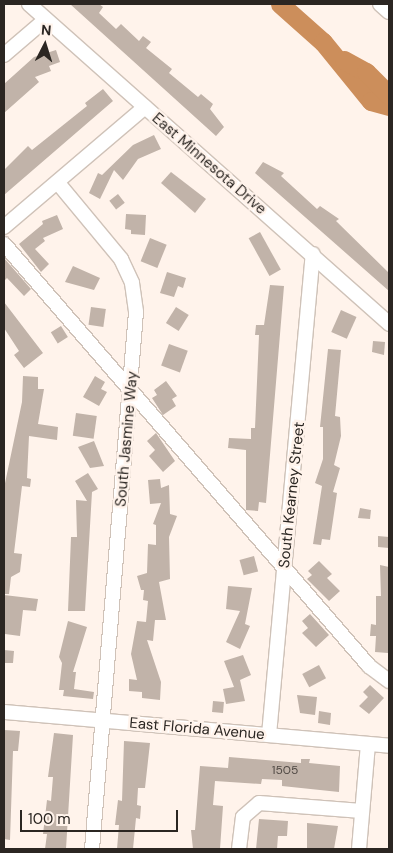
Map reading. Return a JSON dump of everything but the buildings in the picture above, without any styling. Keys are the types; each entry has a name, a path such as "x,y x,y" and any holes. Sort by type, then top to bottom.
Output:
{"street":[{"name":"East Minnesota Drive","path":"29,4 313,254 389,324"},
{"path":"380,4 389,12"},
{"path":"4,55 46,19"},
{"path":"4,227 145,107"},
{"name":"South Jasmine Way","path":"58,183 113,246 132,283 136,324 92,849"},
{"path":"4,244 131,392 285,564 369,666 389,681"},
{"name":"South Kearney Street","path":"269,735 313,254"},
{"name":"East Florida Avenue","path":"4,712 389,746"},
{"path":"359,849 368,744"},
{"path":"239,849 243,817 259,804 362,811"}],"waterway":[{"path":"280,4 323,42 371,101 389,106"},
{"path":"344,60 366,72 389,95"}]}
